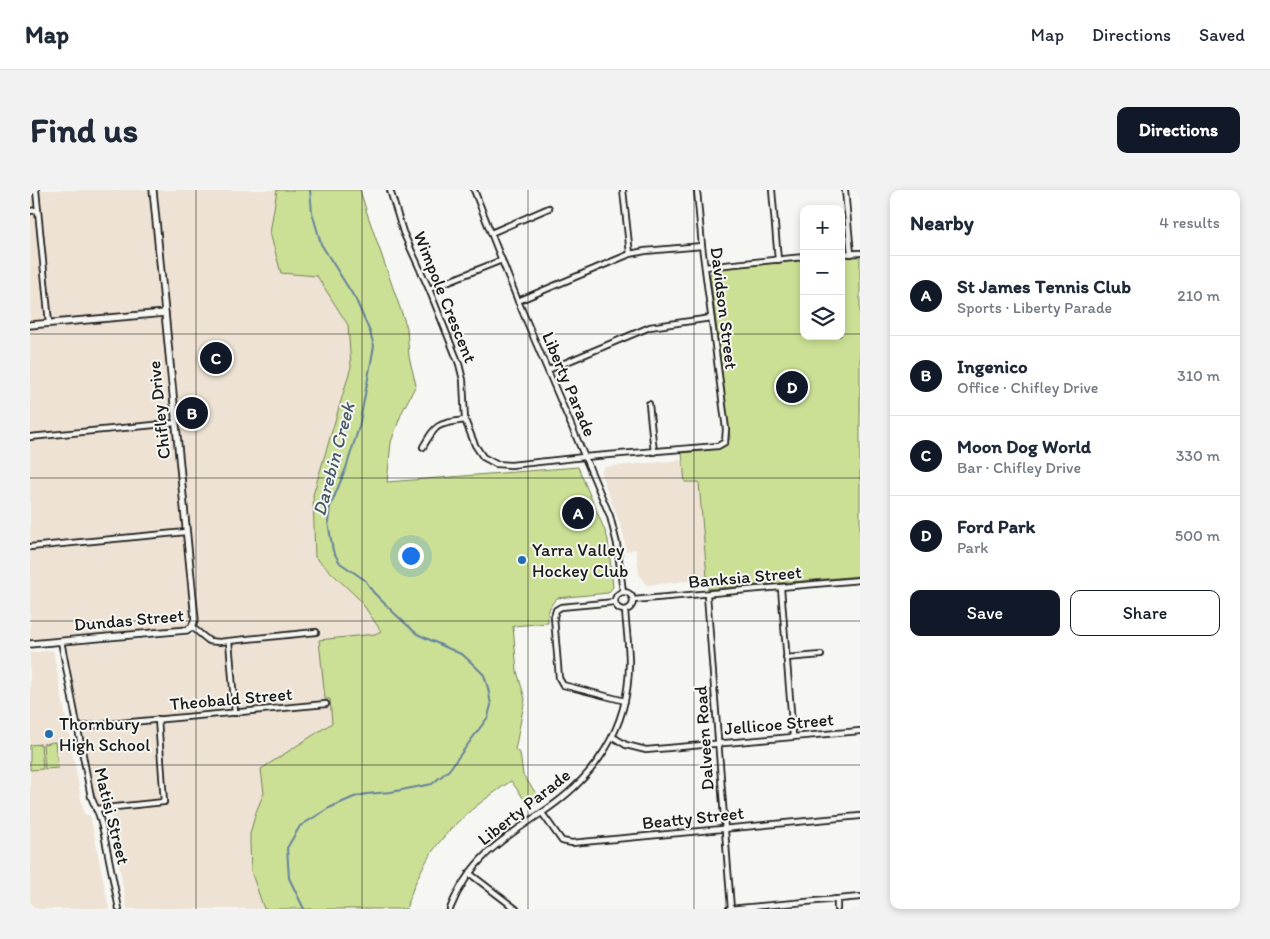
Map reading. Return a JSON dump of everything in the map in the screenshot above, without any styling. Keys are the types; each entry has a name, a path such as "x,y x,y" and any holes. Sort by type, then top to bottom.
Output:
{"street":[{"path":"36,190 49,323"},
{"name":"Chifley Drive","path":"153,190 195,619 192,627"},
{"name":"Wimpole Crescent","path":"390,190 403,232 429,289 459,364 463,380 465,420 474,445 483,457 496,464 511,465 718,446 724,442 726,429"},
{"name":"Liberty Parade","path":"474,190 490,233 614,531 620,558 623,592"},
{"path":"624,190 630,254"},
{"name":"Davidson Street","path":"697,190 702,246 726,429"},
{"path":"772,190 778,260"},
{"path":"845,190 850,254"},
{"path":"490,233 549,208"},
{"path":"30,211 38,210"},
{"path":"518,301 630,254 702,246"},
{"path":"845,254 860,252"},
{"path":"705,267 800,258"},
{"path":"429,289 502,260"},
{"path":"30,325 165,313"},
{"path":"548,370 650,327 711,318"},
{"path":"649,404 654,452"},
{"path":"423,447 435,427 443,423 465,420"},
{"path":"30,437 176,423"},
{"path":"30,547 186,532"},
{"name":"Banksia Street","path":"633,600 707,595 860,580"},
{"path":"780,588 793,736"},
{"path":"623,592 630,595 633,600 630,607 625,610 619,608 616,602 617,596 623,592"},
{"name":"Dalveen Road","path":"707,595 730,909"},
{"path":"616,602 561,607 556,610 554,617 559,678 564,685 625,701"},
{"name":"Liberty Parade","path":"450,909 461,884 484,856 497,844 542,814 586,777 613,737 625,701 629,663 625,610"},
{"name":"Dundas Street","path":"30,644 187,630 192,627 209,641 219,642 316,632"},
{"name":"Matisi Street","path":"61,641 91,798 104,834 119,909"},
{"path":"228,641 235,713"},
{"path":"786,658 821,655"},
{"name":"Theobald Street","path":"77,727 326,704"},
{"path":"96,809 164,802 158,720"},
{"name":"Jellicoe Street","path":"613,737 626,745 646,750 860,731"},
{"name":"Beatty Street","path":"542,814 558,837 565,843 860,816"},
{"path":"469,873 516,909"},
{"path":"730,909 860,897"},
{"path":"837,899 837,909"}],"shaded area":[{"path":"30,190 277,190 270,233 317,276 348,325 351,367 313,495 315,557 360,600 381,631 376,634 325,696 325,699 330,698 332,723 261,769 264,793 256,812 251,871 264,909 127,909 110,813 104,813 95,800 65,646 207,634 191,626 30,639"},
{"path":"683,460 685,482 699,482 707,579 647,585 639,574 636,549 626,551 623,532 601,474 604,467"},
{"name":"Thornbury High School","path":"53,650 84,814 90,815 109,909 30,909 30,653"}],"green space":[{"path":"277,190 360,190 407,328 409,357 416,385 402,412 391,442 387,482 578,467 608,540 613,587 608,593 557,598 549,610 548,623 513,626 517,671 525,699 515,750 520,753 523,775 540,799 529,806 511,781 459,820 446,834 423,867 406,909 264,909 251,871 250,834 264,793 261,769 332,723 330,699 325,699 319,640 375,634 381,631 360,600 315,557 313,495 351,367 348,325 317,276 281,273 270,233"},
{"path":"860,254 860,576 708,589 699,482 685,482 682,453 716,448 727,443 730,438 710,274 715,268 800,260 800,340 845,340 845,256"},
{"path":"55,742 58,768 45,769 43,744"},
{"path":"41,744 43,769 30,770 30,745"}],"waterway":[{"name":"Darebin Creek","path":"304,909 289,878 287,848 300,826 329,808 354,797 432,784 449,770 488,717 491,705 484,675 474,665 463,655 417,634 373,592 365,580 340,563 333,551 328,522 330,507 346,468 359,427 374,346 356,300 321,244 312,212 310,190"}],"place":[{"name":"Moon Dog World","path":"216,358"},
{"name":"Ford Park","path":"792,387"},
{"name":"Ingenico","path":"192,413"},
{"name":"St James Tennis Club","path":"578,513"},
{"name":"Yarra Valley Hockey Club","path":"522,560"},
{"name":"Thornbury High School","path":"49,734"}]}
